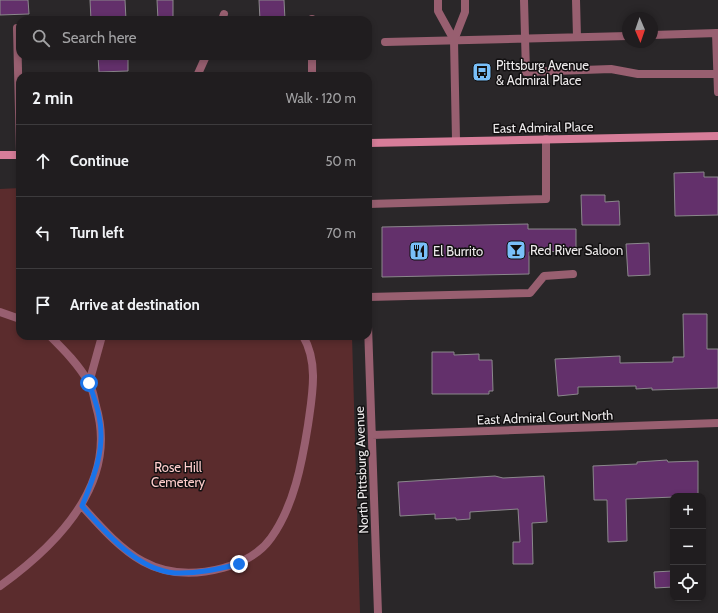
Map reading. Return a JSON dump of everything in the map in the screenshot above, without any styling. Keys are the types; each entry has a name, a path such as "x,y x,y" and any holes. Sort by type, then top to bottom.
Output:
{"main road":[{"name":"East Admiral Place","path":"372,143 718,136"},
{"path":"0,155 16,154"}],"street":[{"path":"438,0 438,11 454,40"},
{"path":"456,140 454,40 465,12 465,0"},
{"path":"524,0 526,72 611,69 638,74 718,74"},
{"path":"576,0 578,37"},
{"path":"658,35 717,33 718,92"},
{"path":"385,42 622,36"},
{"path":"18,60 18,72"},
{"path":"199,72 204,60"},
{"path":"312,60 312,72"},
{"path":"372,204 546,199 546,139"},
{"path":"372,297 530,293 544,276 573,274"},
{"path":"0,312 16,318"},
{"path":"0,586 28,566 60,535 82,506 95,473 102,446 99,417 89,383 70,356 54,340"},
{"path":"89,383 101,340"},
{"path":"82,506 117,543 137,559 168,571 194,573 217,569 239,564 255,554 270,540 281,521 291,499 304,448 314,381 311,360 304,340"},
{"name":"North Pittsburg Avenue","path":"369,340 378,613"},
{"name":"East Admiral Court North","path":"372,435 718,423"}],"green space":[{"name":"Rose Hill Cemetery","path":"16,188 16,340 352,340 360,613 0,613 0,189"}],"building":[{"path":"0,0 28,0 29,14 0,15"},
{"path":"90,0 125,0 126,16 91,16"},
{"path":"157,0 173,0 173,16 158,16"},
{"path":"259,0 284,0 285,16 260,16"},
{"path":"98,60 128,60 128,71 99,72"},
{"path":"704,172 704,177 718,177 718,215 675,216 674,173"},
{"path":"581,195 605,195 605,202 619,201 620,225 582,225"},
{"path":"528,224 528,229 576,229 576,251 529,252 529,274 382,277 382,227"},
{"path":"649,243 650,275 628,276 626,244"},
{"path":"683,314 707,314 707,349 718,349 718,388 652,390 652,388 636,389 636,386 578,387 578,394 558,396 555,359 620,356 620,363 673,362 673,357 684,357"},
{"path":"432,352 454,352 454,355 479,354 479,360 492,360 493,391 489,391 489,394 432,394"},
{"path":"667,460 668,462 698,461 698,493 670,493 670,497 626,499 627,541 608,542 607,500 594,500 593,466 637,464 637,462"},
{"path":"495,476 503,478 544,476 547,522 532,523 533,564 513,564 513,542 520,542 518,509 470,512 470,519 456,520 456,518 435,519 435,514 400,516 398,482"},
{"path":"670,571 670,587 655,588 654,572"}],"place":[{"name":"Pittsburg Avenue & Admiral Place","path":"482,72"},
{"name":"Red River Saloon","path":"516,250"},
{"name":"El Burrito","path":"419,251"}],"route":[{"path":"89,383 99,417 102,446 95,473 82,506 117,543 137,559 156,568 173,573 194,573 239,564"}]}
